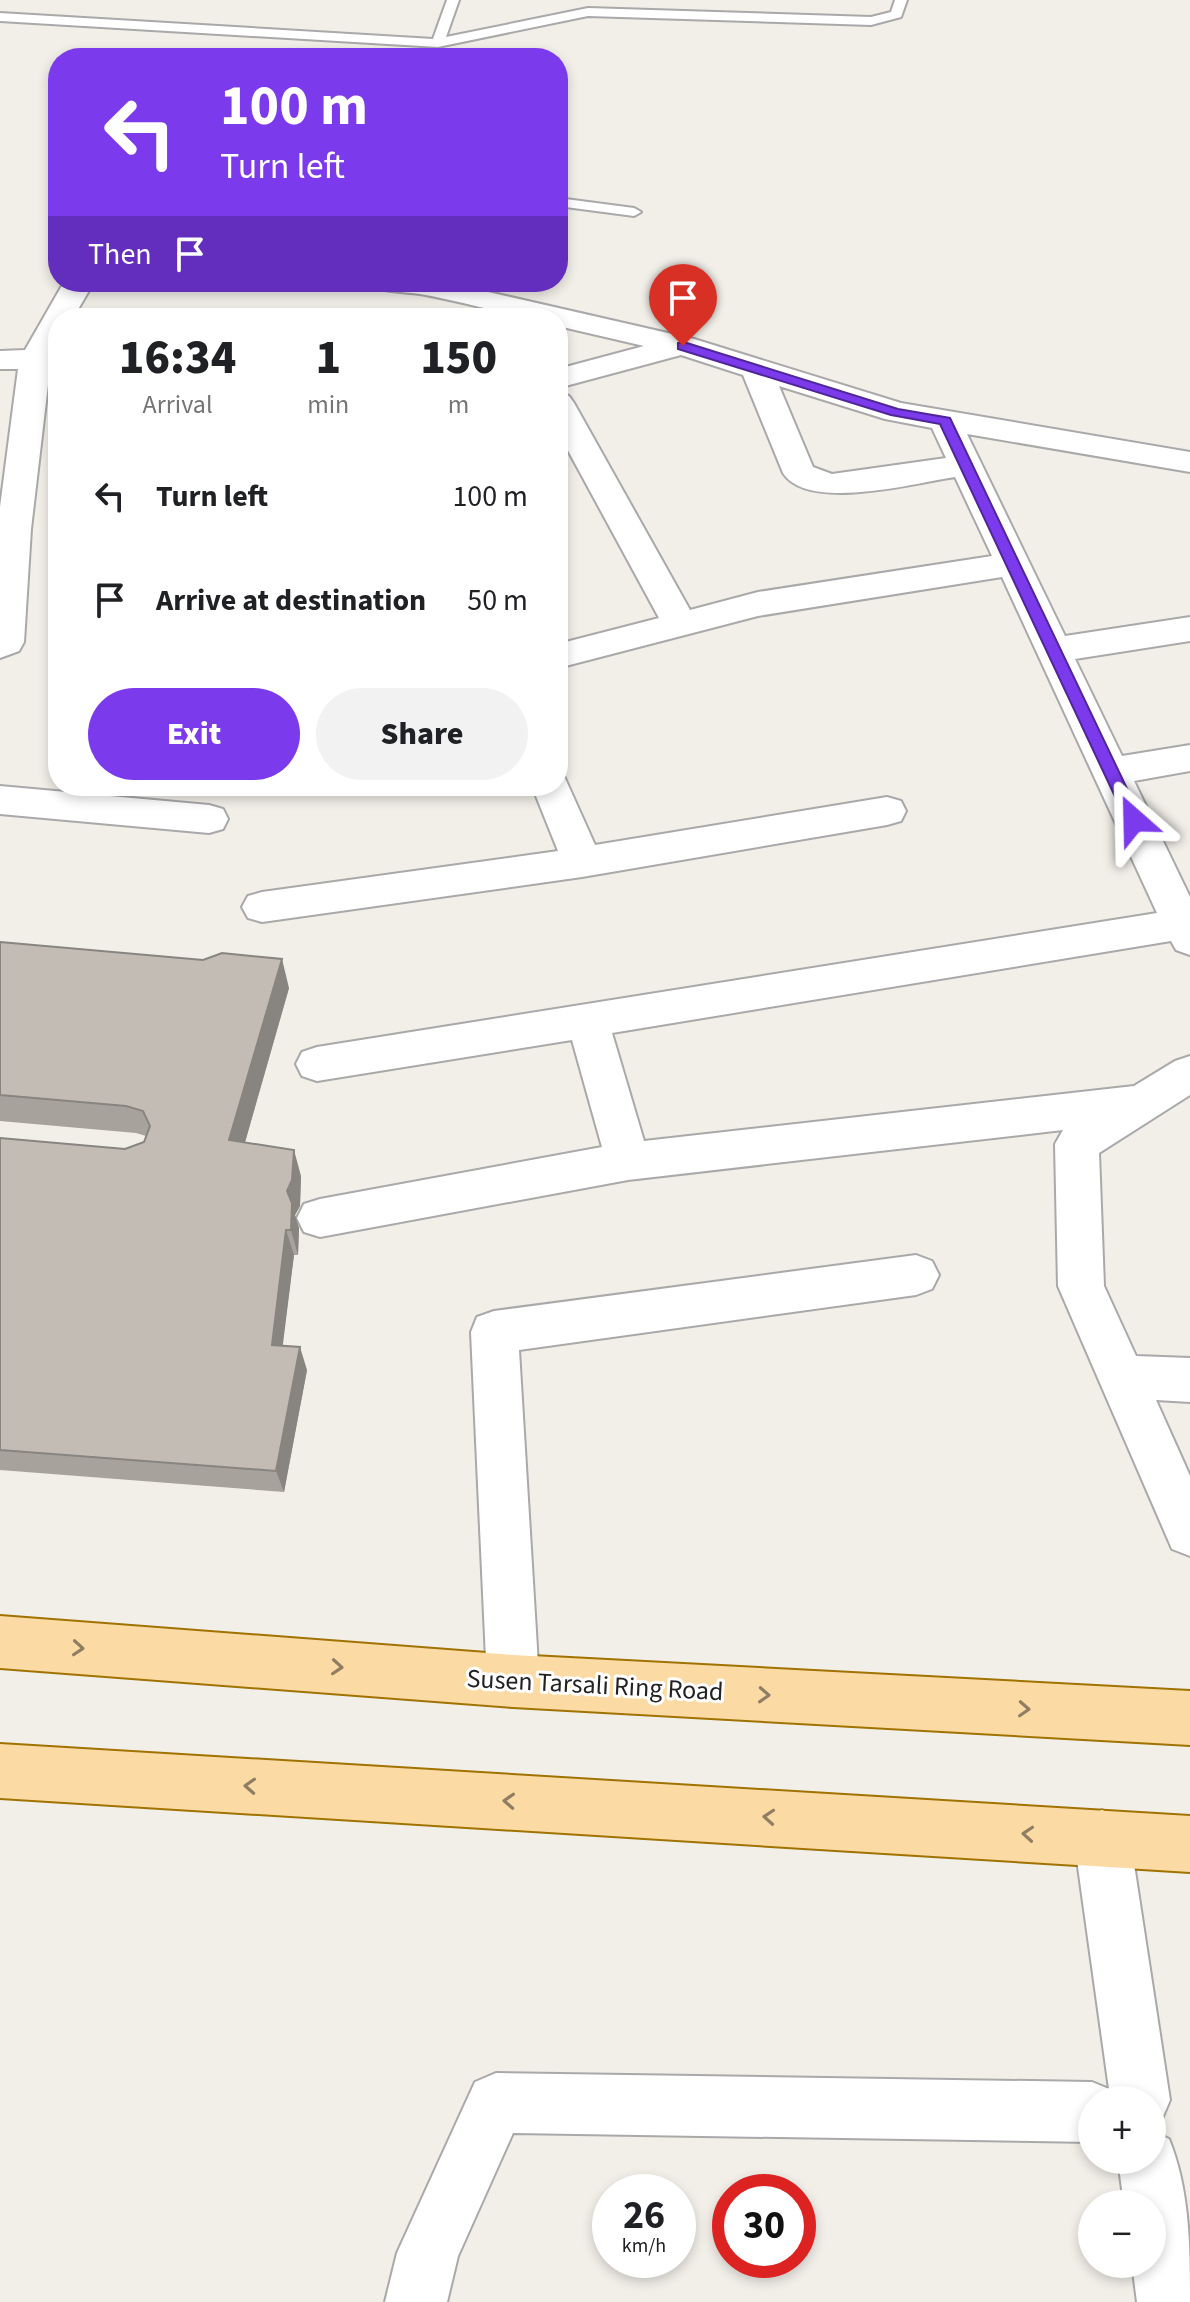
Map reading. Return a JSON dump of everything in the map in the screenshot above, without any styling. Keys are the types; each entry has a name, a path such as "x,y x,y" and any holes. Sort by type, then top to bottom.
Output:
{"main road":[{"name":"Susen Tarsali Ring Road","path":"0,1642 513,1681 1190,1718"},
{"path":"0,1771 1190,1844"}],"street":[{"path":"449,292 519,308"},
{"path":"568,319 683,346 896,412 1190,462"},
{"path":"0,646 6,642 10,481 35,359 48,336"},
{"path":"568,376 683,346"},
{"path":"0,360 35,359"},
{"path":"756,369 799,473 814,481 832,484 966,465"},
{"path":"568,421 680,624"},
{"path":"317,1064 587,1020 1183,911 1111,771 945,421"},
{"path":"568,653 758,604 1013,564"},
{"path":"1054,650 1190,629"},
{"path":"1111,771 1190,758"},
{"path":"555,796 582,862"},
{"path":"0,800 209,819"},
{"path":"262,907 582,862 887,811"},
{"path":"587,1020 628,1161"},
{"path":"1190,1073 1077,1144 1081,1286 1190,1532"},
{"path":"320,1218 628,1161 1142,1103"},
{"path":"513,1681 494,1332 916,1275"},
{"path":"1121,1377 1190,1380"},
{"path":"1102,1838 1138,2086"},
{"path":"416,2302 428,2253 496,2103 1078,2112"},
{"path":"1150,2174 1168,2302"}],"lane":[{"path":"438,43 453,0"},
{"path":"0,17 438,43 588,12 871,21 897,14 901,0"},
{"path":"464,48 467,37"},
{"path":"568,203 634,212"}],"building":[{"path":"0,942 203,960 222,953 282,959 229,1140 294,1150 292,1180 287,1191 292,1203 291,1230 286,1230 272,1345 300,1347 276,1471 0,1450 0,1138 125,1149 144,1142 150,1126 143,1111 126,1106 0,1095"}],"route":[{"path":"683,346 896,412 945,421 1134,820"}]}
